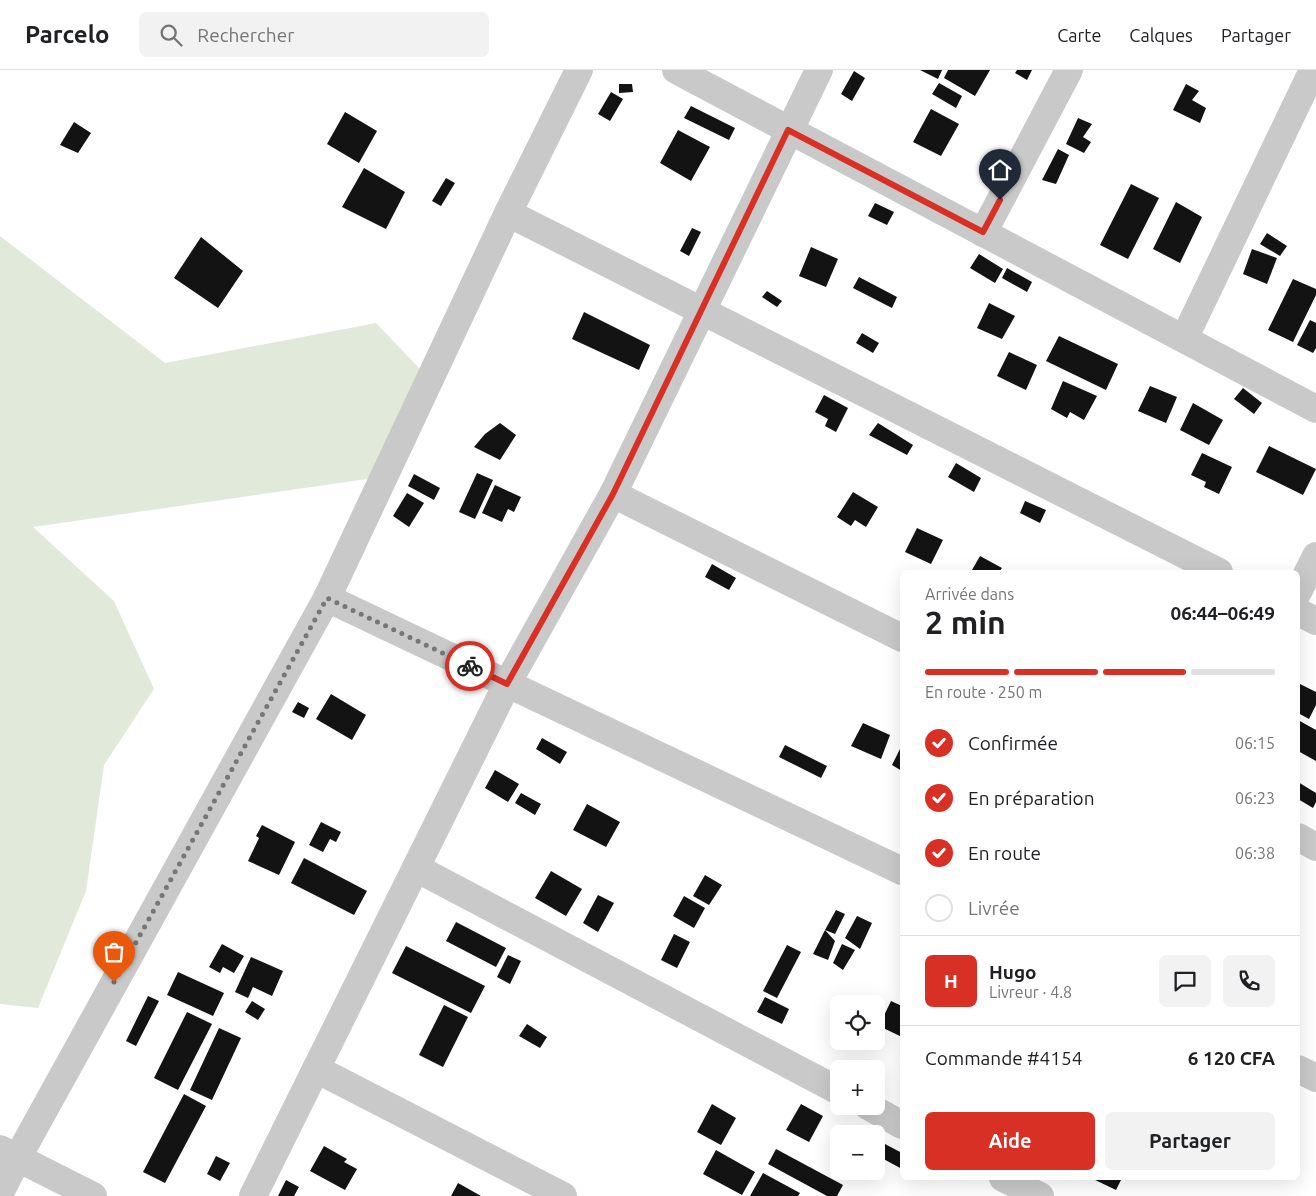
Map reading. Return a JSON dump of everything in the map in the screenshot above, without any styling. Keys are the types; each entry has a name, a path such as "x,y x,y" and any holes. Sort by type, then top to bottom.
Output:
{"street":[{"path":"0,1193 9,1153 327,598 508,213 579,70"},
{"path":"676,70 1316,408"},
{"path":"253,1196 507,684 613,494 788,130 819,70"},
{"path":"983,232 1069,70"},
{"path":"1184,339 1313,70"},
{"path":"508,213 1215,570"},
{"path":"613,494 900,637"},
{"path":"1300,588 1316,556"},
{"path":"327,598 900,870"},
{"path":"1300,613 1316,621"},
{"path":"1300,838 1316,847"},
{"path":"416,868 830,1086"},
{"path":"316,1069 564,1196"},
{"path":"1300,1069 1316,1078"},
{"path":"885,1115 900,1123"},
{"path":"9,1153 93,1196"},
{"path":"993,1196 1002,1180"},
{"path":"1007,1180 1040,1196"}],"shaded area":[{"path":"0,236 165,363 376,323 425,374 374,478 33,527 114,601 154,689 104,765 86,891 38,1008 0,1004"}],"building":[{"path":"920,70 942,70 938,79"},
{"path":"948,70 990,70 975,96 944,78"},
{"path":"1017,70 1032,70 1027,80 1015,73"},
{"path":"854,71 865,78 852,101 841,94"},
{"path":"939,83 962,96 956,108 932,94"},
{"path":"619,84 632,84 633,92 619,93"},
{"path":"1186,84 1199,91 1192,100 1206,108 1200,123 1173,110"},
{"path":"611,92 623,99 610,121 598,114"},
{"path":"691,106 735,128 729,140 684,118"},
{"path":"931,109 959,124 941,156 913,142"},
{"path":"345,112 377,131 359,163 327,144"},
{"path":"1078,118 1092,124 1083,137 1091,142 1084,153 1066,144"},
{"path":"74,122 91,133 78,153 60,145"},
{"path":"678,130 710,147 691,181 660,163"},
{"path":"1058,149 1069,155 1056,184 1042,180"},
{"path":"364,168 405,192 386,229 342,207"},
{"path":"446,178 455,183 441,206 432,201"},
{"path":"1131,184 1159,198 1128,259 1100,245"},
{"path":"1176,202 1202,217 1180,263 1153,249"},
{"path":"875,203 894,212 887,225 868,216"},
{"path":"692,228 701,232 689,256 680,251"},
{"path":"1267,233 1287,246 1280,256 1260,244"},
{"path":"201,237 243,271 218,308 174,278"},
{"path":"811,247 838,259 826,287 799,276"},
{"path":"1252,249 1277,258 1267,284 1243,274"},
{"path":"979,254 1003,269 995,283 970,268"},
{"path":"1007,268 1032,282 1027,292 1002,278"},
{"path":"859,277 897,297 892,308 853,288"},
{"path":"1293,279 1316,289 1316,295 1293,342 1268,330"},
{"path":"767,291 782,301 777,307 762,297"},
{"path":"989,303 1015,316 1002,339 977,328"},
{"path":"584,312 650,345 639,370 572,339"},
{"path":"1310,320 1316,323 1316,348 1313,353 1297,345"},
{"path":"862,333 879,343 873,353 856,343"},
{"path":"1059,336 1118,364 1106,390 1046,361"},
{"path":"1009,352 1037,365 1026,390 997,376"},
{"path":"1063,381 1097,396 1084,420 1070,412 1067,418 1051,409"},
{"path":"1150,386 1177,397 1166,423 1138,411"},
{"path":"1243,388 1262,403 1254,414 1234,399"},
{"path":"824,395 848,408 836,432 825,426 828,419 815,412"},
{"path":"1193,403 1223,420 1209,445 1180,430"},
{"path":"500,423 516,435 500,460 474,447 485,434"},
{"path":"878,423 913,445 907,455 869,435"},
{"path":"1269,446 1316,469 1303,495 1256,472"},
{"path":"1202,453 1232,467 1219,494 1204,487 1206,482 1191,475"},
{"path":"956,463 981,478 974,492 948,477"},
{"path":"477,473 493,480 475,519 459,512"},
{"path":"414,474 440,488 434,500 408,486"},
{"path":"495,485 521,497 514,512 508,509 502,522 482,513"},
{"path":"853,492 878,507 866,527 855,520 851,526 837,517"},
{"path":"407,493 424,503 409,527 393,516"},
{"path":"1025,501 1046,510 1040,523 1020,513"},
{"path":"917,528 943,540 931,564 905,552"},
{"path":"980,556 1002,568 1000,570 972,570"},
{"path":"712,564 736,578 729,590 705,577"},
{"path":"1300,684 1316,692 1316,705 1309,719 1300,714"},
{"path":"331,694 366,715 352,740 316,719"},
{"path":"298,702 309,708 304,718 292,712"},
{"path":"1300,721 1316,730 1316,761 1300,752"},
{"path":"863,723 890,735 881,759 851,746"},
{"path":"542,738 567,752 560,764 536,749"},
{"path":"785,745 827,766 821,778 779,757"},
{"path":"900,749 900,770 892,765"},
{"path":"495,770 519,784 508,802 485,788"},
{"path":"1300,783 1316,793 1316,802 1313,808 1300,800"},
{"path":"521,793 541,804 535,815 515,803"},
{"path":"587,804 620,822 606,847 573,830"},
{"path":"321,822 341,832 336,842 330,839 323,852 309,845"},
{"path":"262,825 295,842 279,875 248,861 259,838 256,836"},
{"path":"304,858 367,891 354,915 291,883"},
{"path":"551,871 582,889 566,916 535,898"},
{"path":"705,875 722,885 709,905 693,896"},
{"path":"598,895 614,903 598,932 583,923"},
{"path":"684,896 705,908 694,928 673,916"},
{"path":"836,910 845,914 835,934 825,930"},
{"path":"857,916 872,923 860,949 845,938"},
{"path":"456,922 506,948 496,967 446,941"},
{"path":"825,930 835,941 828,960 813,954"},
{"path":"674,934 690,942 677,968 661,960"},
{"path":"222,944 244,956 234,973 223,967 220,973 209,967"},
{"path":"842,944 855,950 843,970 833,963"},
{"path":"787,945 801,952 777,998 763,991"},
{"path":"406,946 485,986 471,1013 392,973"},
{"path":"508,955 521,961 510,984 497,977"},
{"path":"251,957 283,971 272,996 253,987 248,998 235,992"},
{"path":"178,972 224,993 213,1016 167,995"},
{"path":"148,996 159,1001 136,1046 126,1041"},
{"path":"765,997 789,1009 782,1024 757,1012"},
{"path":"252,1001 265,1009 258,1020 245,1012"},
{"path":"891,1001 900,1005 900,1036 885,1029 885,1014"},
{"path":"444,1005 468,1017 443,1067 419,1055"},
{"path":"187,1012 212,1024 178,1090 154,1078"},
{"path":"527,1024 547,1037 540,1048 519,1036"},
{"path":"219,1028 241,1038 212,1100 190,1090"},
{"path":"184,1094 206,1106 165,1183 143,1172"},
{"path":"712,1104 736,1118 721,1145 697,1132"},
{"path":"801,1104 823,1116 809,1142 786,1130"},
{"path":"885,1144 900,1152 900,1168 885,1160"},
{"path":"324,1146 347,1159 344,1162 357,1169 345,1190 310,1171"},
{"path":"776,1149 830,1178 830,1180 843,1185 837,1196 827,1196 768,1164"},
{"path":"716,1150 755,1172 742,1195 703,1174"},
{"path":"216,1156 230,1163 220,1181 207,1174"},
{"path":"763,1173 800,1193 798,1196 750,1196"},
{"path":"286,1180 299,1187 294,1196 278,1196"},
{"path":"1095,1180 1121,1180 1116,1190"},
{"path":"458,1183 481,1196 451,1196"}],"way so far":[{"path":"114,982 327,598 470,666"}],"route":[{"path":"470,666 507,684 613,494 788,130 983,232 1000,200"}]}
